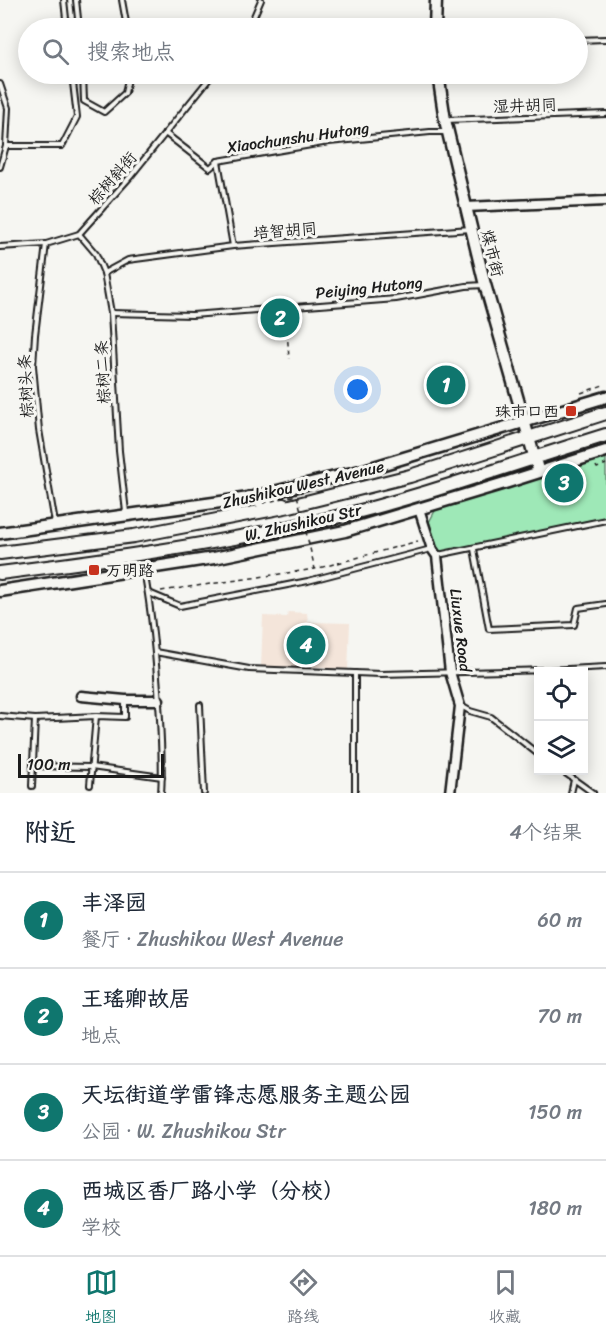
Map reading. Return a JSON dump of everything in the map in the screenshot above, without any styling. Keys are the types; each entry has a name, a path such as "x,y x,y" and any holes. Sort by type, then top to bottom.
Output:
{"main road":[{"name":"Zhushikou West Avenue","path":"0,553 134,536 290,506 410,476 606,413"},
{"path":"534,457 606,435"},
{"name":"W. Zhushikou Str","path":"0,573 103,559 276,530 365,509 534,457"},
{"path":"249,498 290,506"}],"street":[{"path":"435,18 436,0"},
{"name":"煤市街","path":"440,84 445,120 466,207 538,472"},
{"path":"466,207 606,201"},
{"name":"Zhushikou West Avenue","path":"0,533 249,498 364,470 606,397"},
{"name":"W. Zhushikou Str","path":"0,591 214,558 334,533 606,451"},
{"name":"Liuxue Road","path":"419,509 434,552 450,672 460,706 450,793"},
{"path":"81,696 159,700"}],"lane":[{"path":"64,0 66,18"},
{"path":"76,0 78,18"},
{"path":"122,0 125,18"},
{"path":"253,18 261,0"},
{"path":"588,40 606,39"},
{"path":"0,84 8,108 6,146 0,167"},
{"path":"6,146 62,146 77,117 73,84"},
{"path":"83,84 84,101 104,112 125,93 127,84"},
{"name":"棕树斜街","path":"79,234 205,84"},
{"name":"湿井胡同","path":"445,120 606,114"},
{"name":"Xiaochunshu Hutong","path":"165,133 210,168 218,161 329,142 448,132"},
{"path":"218,161 233,246"},
{"name":"培智胡同","path":"104,273 128,260 233,246 472,229"},
{"path":"0,247 46,244 79,234"},
{"name":"棕树二条","path":"79,234 96,255 104,273 111,313 119,450 127,516"},
{"name":"棕树头条","path":"46,244 33,366 39,430 56,526"},
{"name":"Peiying Hutong","path":"111,313 192,315 396,299 466,286 486,285"},
{"path":"148,593 180,606 308,581 434,552 474,549 606,520"},
{"path":"474,549 489,628 574,626 578,608 606,604"},
{"path":"144,570 159,700 161,793"},
{"path":"155,652 249,669 381,674 606,667"},
{"path":"354,793 355,673"},
{"path":"0,716 35,719 125,717 125,700"},
{"path":"200,705 204,793"},
{"path":"460,706 491,717 534,751"},
{"path":"90,785 96,716"},
{"path":"32,786 35,719"},
{"path":"34,766 92,767 162,777"},
{"path":"567,775 593,793"},
{"path":"571,793 574,780"}],"path":[{"path":"285,307 290,359"},
{"path":"581,393 606,384"},
{"path":"595,463 597,468 606,464"},
{"path":"263,502 297,495 315,568"},
{"path":"148,593 315,568 428,538"}],"shaded area":[{"path":"288,612 307,613 308,622 350,623 348,671 326,670 325,667 261,667 263,616 287,617"}],"green space":[{"path":"606,456 606,517 439,553 429,522 436,509"}],"place":[{"name":"王瑶卿故居","path":"280,318"},
{"name":"丰泽园","path":"446,385"},
{"name":"珠市口西","path":"571,411"},
{"name":"天坛街道学雷锋志愿服务主题公园","path":"564,483"},
{"name":"万明路","path":"94,570"},
{"name":"西城区香厂路小学（分校）","path":"306,645"}]}
